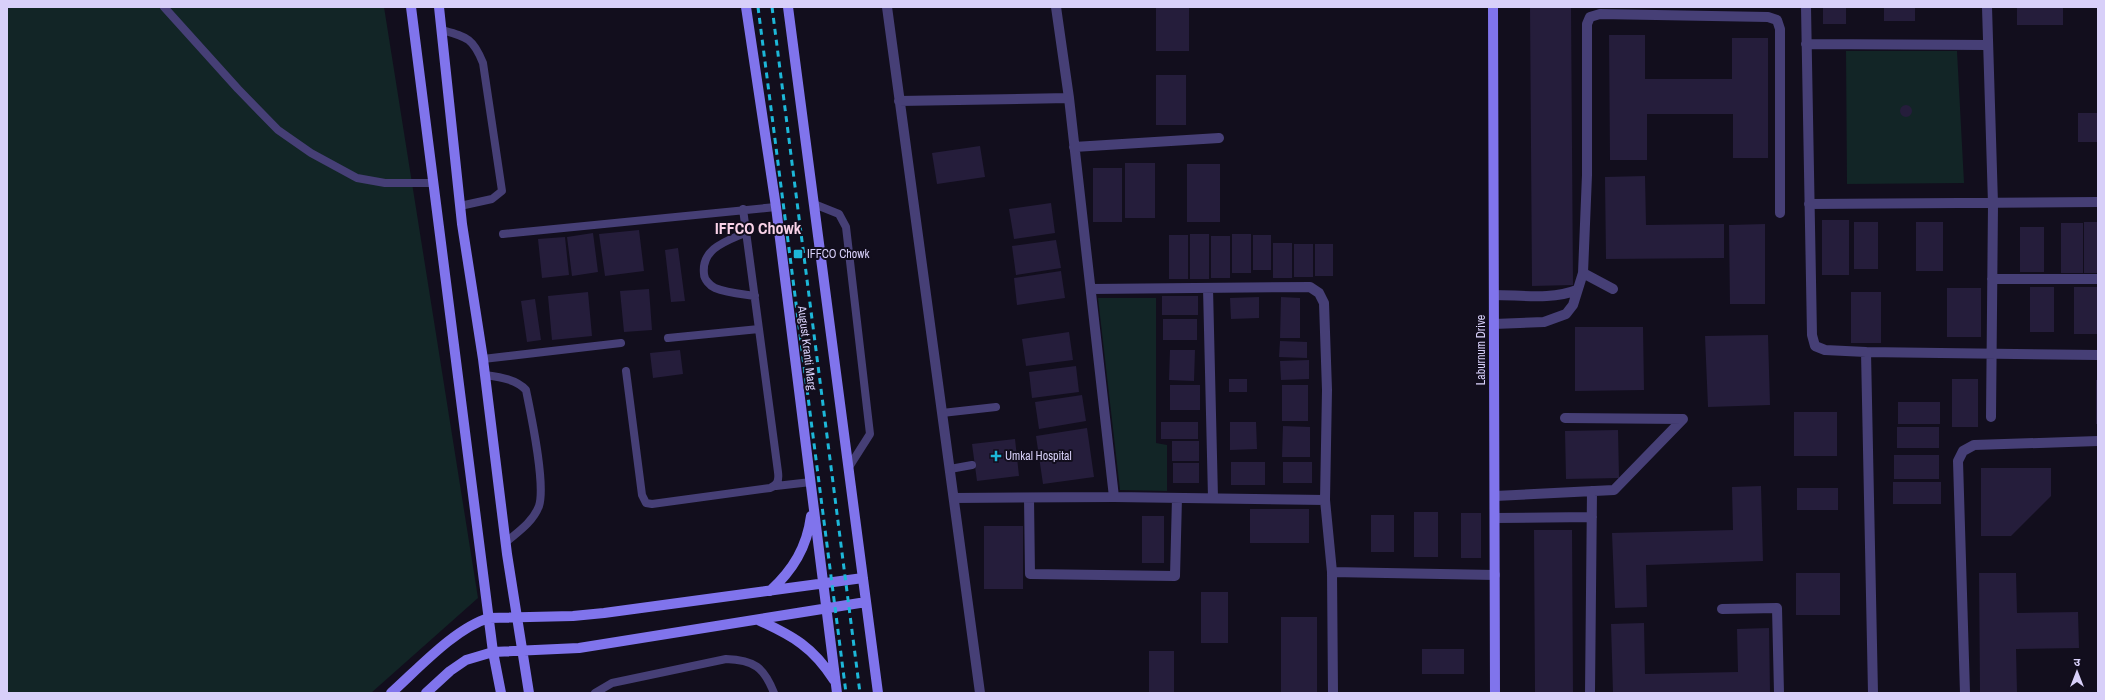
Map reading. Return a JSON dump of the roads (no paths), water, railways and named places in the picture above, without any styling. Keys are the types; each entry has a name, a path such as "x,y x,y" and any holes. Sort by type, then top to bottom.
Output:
{"street":[{"path":"411,7 493,652 501,693"},
{"path":"439,7 460,206 483,359 506,542 528,693"},
{"name":"August Kranti Marg","path":"746,7 776,207 837,688"},
{"path":"788,7 878,693"},
{"path":"887,7 980,693"},
{"path":"1056,7 1069,98 1114,497"},
{"name":"Laburnum Drive","path":"1493,7 1495,693"},
{"path":"1806,7 1812,335 1815,346 1825,350 1866,352 2098,355"},
{"path":"1987,7 1993,204 1991,417"},
{"path":"1494,324 1544,322 1566,314 1573,305 1583,273 1587,174 1587,24 1590,17 1600,14 1768,17 1777,20 1780,29 1780,213"},
{"path":"1806,44 1988,45"},
{"path":"899,101 1069,98"},
{"path":"1074,147 1219,138"},
{"path":"1809,204 1993,204 2098,202"},
{"path":"1583,273 1613,289"},
{"path":"1992,279 2098,279"},
{"path":"1090,289 1310,287 1319,293 1324,303 1325,319 1327,390 1325,500 1332,572 1333,693"},
{"path":"1208,288 1213,498"},
{"path":"1494,295 1545,296 1566,294 1577,290"},
{"path":"1866,352 1873,693"},
{"path":"1495,496 1614,490 1683,419 1565,418"},
{"path":"1965,693 1958,461 1963,451 1974,445 2098,441"},
{"path":"1590,693 1592,491"},
{"path":"954,498 1114,497 1325,500"},
{"path":"1029,498 1030,574 1175,576 1177,498"},
{"path":"770,591 787,576 800,555 809,529 813,500"},
{"path":"1495,518 1592,517"},
{"path":"1332,572 1495,575"},
{"path":"391,693 462,631 476,622 489,618 518,618 604,613 770,591 824,582 863,578"},
{"path":"426,693 450,671 466,660 493,652 579,648 866,602"},
{"path":"1722,609 1777,608 1779,693"},
{"path":"758,620 789,634 812,652 824,663 837,688"}],"lane":[{"path":"164,7 238,89 278,130 311,153 357,178 385,183 434,183"},
{"path":"442,30 463,36 477,46 483,63 502,191 492,199 460,206"},
{"path":"814,204 839,214 846,227 870,434 849,467"},
{"path":"503,234 743,209 776,207"},
{"path":"743,209 779,480 776,486"},
{"path":"746,232 717,246 707,256 703,267 704,278 714,288 755,296"},
{"path":"668,338 759,329"},
{"path":"483,359 621,343"},
{"path":"626,371 642,495 646,503 652,504 738,493 810,482"},
{"path":"485,375 502,377 522,385 526,390 536,441 540,485 539,506 527,525 506,542"},
{"path":"942,413 996,407"},
{"path":"950,469 972,465"},
{"path":"595,693 612,683 726,659 741,660 754,666 767,676 774,693"}],"railway":[{"path":"758,7 846,693"},
{"path":"772,7 860,693"}],"place":[{"name":"IFFCO Chowk","path":"798,254"},
{"name":"Umkal Hospital","path":"996,456"}],"district":[{"name":"IFFCO Chowk","path":"758,228"}]}
